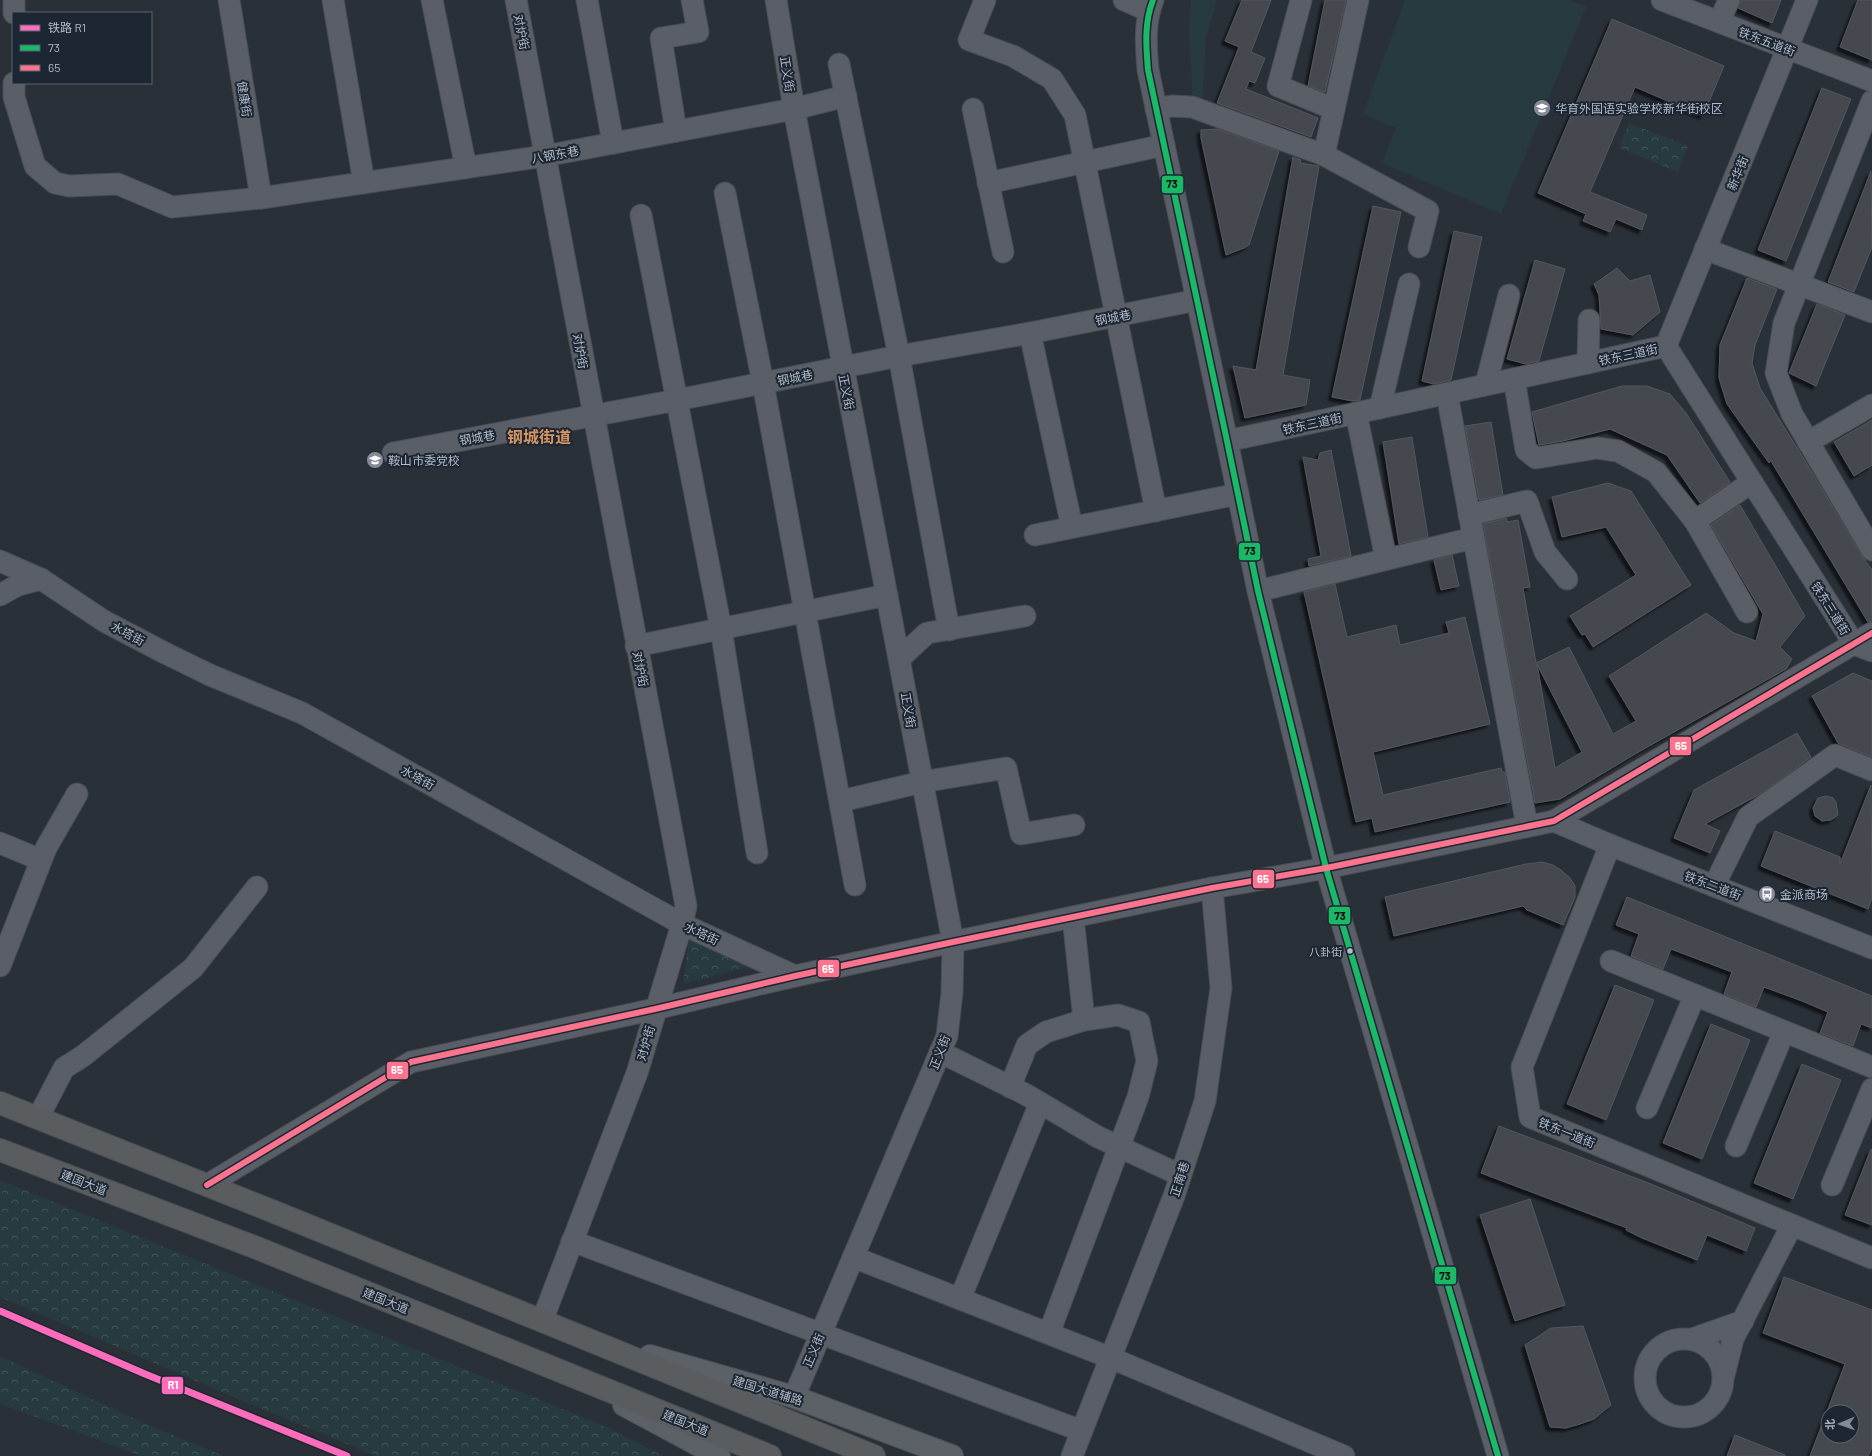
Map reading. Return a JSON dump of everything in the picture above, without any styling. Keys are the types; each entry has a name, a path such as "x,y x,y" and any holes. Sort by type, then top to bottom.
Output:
{"highway":[{"path":"0,1103 207,1185 874,1456"},
{"name":"建国大道","path":"0,1150 257,1248 770,1456"}],"main road":[{"name":"建国大道辅路","path":"580,1336 794,1397 952,1456"},
{"path":"556,1369 719,1456"}],"street":[{"path":"14,0 14,12"},
{"name":"健康街","path":"229,0 261,198"},
{"path":"333,0 364,183"},
{"path":"432,0 466,168"},
{"name":"对炉街","path":"516,0 686,906 682,924 655,1009 637,1073 542,1321"},
{"path":"587,0 613,143"},
{"path":"676,131 661,38 698,32 692,0"},
{"name":"正义街","path":"776,0 794,109 953,942 952,993 947,1036 794,1397"},
{"path":"985,0 969,40 1013,56 1052,80 1075,115 1156,511"},
{"path":"1124,0 1151,6 1145,39 1148,70 1258,591 1326,868 1498,1456"},
{"path":"1301,0 1278,86 1334,109"},
{"path":"1324,155 1358,0"},
{"name":"铁东五道街","path":"1662,0 1788,50 1872,81"},
{"path":"1719,22 1729,0"},
{"name":"新华街","path":"1666,346 1788,50 1807,0"},
{"path":"839,64 899,356 949,630"},
{"name":"八钢东巷","path":"14,84 14,97 34,166 55,183 68,186 118,184 172,207 261,198 545,156 794,109 846,96"},
{"path":"1872,101 1798,284 1784,323 1776,373 1792,414 1872,550"},
{"path":"1156,109 1172,106 1192,106 1324,155 1428,211 1419,247"},
{"path":"973,109 1003,252"},
{"path":"988,183 1164,145"},
{"path":"725,193 763,383 855,885"},
{"path":"641,215 721,629 757,853"},
{"path":"1705,249 1872,312"},
{"path":"1380,408 1409,284"},
{"path":"1486,384 1509,295"},
{"name":"钢城巷","path":"393,453 677,400 899,356 1117,317 1197,300"},
{"path":"1588,363 1589,320"},
{"path":"1030,333 1072,527"},
{"name":"铁东三道街","path":"1227,441 1666,346 1752,482 1863,648"},
{"path":"1514,379 1526,450 1536,458 1597,448 1618,451 1656,472 1695,521 1747,612"},
{"path":"1446,394 1527,826"},
{"path":"1808,442 1872,405"},
{"path":"1356,414 1386,559"},
{"path":"1695,521 1752,482"},
{"path":"1035,535 1238,494"},
{"path":"1469,515 1527,501 1545,552 1567,579"},
{"path":"1258,591 1473,538"},
{"name":"水塔街","path":"0,561 41,579 111,624 163,652 210,675 302,713 682,924 795,976"},
{"path":"0,595 18,585 41,579"},
{"path":"636,646 886,595"},
{"path":"900,658 927,633 1025,616"},
{"path":"207,1185 411,1062 953,942 1212,888 1326,868 1554,821 1863,648 1872,633"},
{"path":"1714,886 1748,816 1835,755 1872,770"},
{"path":"840,801 922,782 1006,768 1021,834 1074,825"},
{"path":"0,966 46,848 77,794"},
{"name":"铁东二道街","path":"1554,821 1610,845 1872,948"},
{"path":"0,843 41,860"},
{"name":"铁东一道街","path":"1610,845 1522,1067 1530,1117 1872,1258"},
{"path":"38,1118 64,1068 83,1056 193,968 257,887"},
{"name":"正南巷","path":"1072,1456 1111,1358 1180,1175 1205,1101 1221,988 1212,888"},
{"path":"1073,917 1084,1020"},
{"path":"1611,961 1872,1067"},
{"path":"1647,1108 1695,995"},
{"path":"1010,1086 1028,1045 1046,1032 1084,1020 1118,1015 1139,1022 1146,1061 1138,1097 1049,1333"},
{"path":"1736,1146 1784,1032"},
{"path":"940,1052 1010,1086 1098,1137 1180,1175"},
{"path":"1832,1185 1872,1089"},
{"path":"960,1299 1040,1103"},
{"path":"1724,1375 1721,1363 1714,1352 1704,1344 1692,1339 1680,1338 1667,1342 1656,1350 1648,1361 1645,1374 1646,1388 1651,1400 1660,1410 1672,1416 1686,1418 1698,1415 1709,1409 1718,1400 1723,1388 1724,1375 1733,1339 1792,1225"},
{"path":"572,1241 1082,1431"},
{"path":"853,1257 1111,1358 1344,1456"},
{"path":"1692,1339 1743,1321"}],"green space":[{"path":"1191,0 1217,0 1206,38 1202,102 1193,101 1189,32"},
{"path":"1405,0 1569,0 1586,7 1501,214 1382,163 1396,128 1363,114"},
{"path":"1629,123 1688,146 1678,172 1619,148"},
{"path":"689,939 750,967 683,984"},
{"path":"0,1180 609,1428 663,1456 376,1456 236,1398 0,1297"},
{"path":"0,1356 146,1424 224,1456 142,1456 0,1404"}],"building":[{"path":"1242,0 1271,0 1251,52 1265,58 1255,83 1249,81 1246,89 1318,118 1311,137 1217,103 1239,47 1225,41"},
{"path":"1325,0 1346,0 1325,92 1308,86"},
{"path":"1741,0 1781,0 1772,23 1738,8"},
{"path":"1858,0 1872,0 1872,60 1840,47"},
{"path":"1612,19 1724,66 1703,116 1635,87 1590,192 1647,215 1642,230 1616,219 1610,232 1583,221 1586,214 1538,193"},
{"path":"1822,88 1851,99 1786,261 1758,250"},
{"path":"1218,129 1279,151 1249,245 1226,255 1201,138 1201,130"},
{"path":"1293,157 1301,160 1300,163 1319,166 1283,375 1310,380 1306,405 1245,418 1233,366 1256,370"},
{"path":"1871,171 1872,247 1854,292 1828,282"},
{"path":"1373,206 1401,212 1360,400 1353,401 1332,397"},
{"path":"1454,231 1482,237 1451,380 1434,384 1422,381"},
{"path":"1535,260 1565,269 1539,361 1526,364 1507,359"},
{"path":"1617,268 1630,281 1650,275 1660,312 1633,335 1601,329 1599,295 1594,284"},
{"path":"1747,278 1777,289 1755,345 1752,363 1760,388 1872,570 1872,621 1868,622 1771,461 1769,463 1727,404 1719,378 1720,345"},
{"path":"1817,304 1845,315 1816,386 1789,373"},
{"path":"1622,386 1647,386 1670,394 1686,413 1730,482 1700,503 1667,455 1610,429 1563,441 1539,445 1532,412"},
{"path":"1872,420 1872,465 1854,476 1834,442"},
{"path":"1491,422 1503,495 1479,500 1465,426"},
{"path":"1412,437 1428,537 1399,544 1383,442"},
{"path":"1331,450 1351,556 1309,566 1308,559 1321,556 1303,457 1318,460 1320,453"},
{"path":"1608,483 1631,491 1691,585 1593,647 1585,634 1582,635 1570,616 1636,575 1606,527 1562,537 1552,497"},
{"path":"1740,505 1805,616 1780,647 1792,659 1786,669 1635,754 1560,799 1535,803 1483,524 1506,518 1507,522 1518,520 1530,587 1523,588 1536,663 1569,647 1613,734 1636,721 1609,676 1706,613 1734,633 1756,641 1763,614 1711,525","holes":["1537,664 1582,752 1555,768"]},
{"path":"1452,555 1459,586 1441,590 1434,560"},
{"path":"1335,584 1347,637 1396,625 1400,645 1449,633 1446,622 1465,617 1490,724 1373,752 1383,795 1501,768 1502,772 1505,772 1510,802 1375,832 1372,818 1356,822 1304,592"},
{"path":"1853,673 1872,681 1872,757 1838,743 1812,696"},
{"path":"1797,733 1811,757 1762,793 1705,824 1720,831 1710,853 1674,838 1694,790"},
{"path":"1871,785 1872,898 1868,909 1761,866 1775,831 1840,857 1840,864"},
{"path":"1826,796 1833,798 1836,802 1838,815 1831,820 1822,821 1815,816 1813,808 1818,798"},
{"path":"1542,862 1553,865 1561,870 1570,878 1575,886 1575,897 1563,925 1527,910 1523,906 1394,936 1385,897 1526,864"},
{"path":"1627,897 1872,996 1872,1028 1861,1024 1853,1046 1820,1033 1828,1012 1802,1001 1764,987 1756,1007 1724,994 1732,972 1671,949 1663,969 1631,956 1639,934 1616,925"},
{"path":"1615,985 1654,1000 1606,1120 1567,1104"},
{"path":"1711,1024 1750,1040 1702,1159 1663,1143"},
{"path":"1802,1064 1841,1080 1793,1199 1754,1183"},
{"path":"1499,1126 1651,1184 1755,1228 1746,1251 1707,1235 1697,1260 1642,1238 1626,1230 1627,1228 1481,1173"},
{"path":"1871,1149 1872,1150 1872,1225 1845,1215"},
{"path":"1530,1199 1565,1305 1515,1321 1480,1215"},
{"path":"1784,1277 1872,1310 1872,1447 1868,1456 1810,1456 1820,1430 1820,1444 1860,1444 1860,1404 1830,1404 1845,1364 1763,1333"},
{"path":"1583,1326 1611,1405 1594,1419 1566,1428 1550,1427 1525,1345 1551,1328"},
{"path":"1735,1435 1785,1455 1785,1456 1727,1456"}],"rail line":[{"name":"R1","path":"0,1311 145,1374 347,1456"}],"transit line":[{"name":"73","path":"1153,0 1147,26 1146,43 1148,70 1258,591 1326,868 1498,1456"},
{"name":"65","path":"207,1185 411,1062 953,942 1212,888 1326,868 1554,821 1872,633"}],"place":[{"name":"华育外国语实验学校新华街校区","path":"1542,108"},
{"name":"鞍山市委党校","path":"375,460"},
{"name":"金派商场","path":"1767,894"},
{"name":"八卦街","path":"1350,951"}],"district":[{"name":"钢城街道","path":"539,436"}]}
